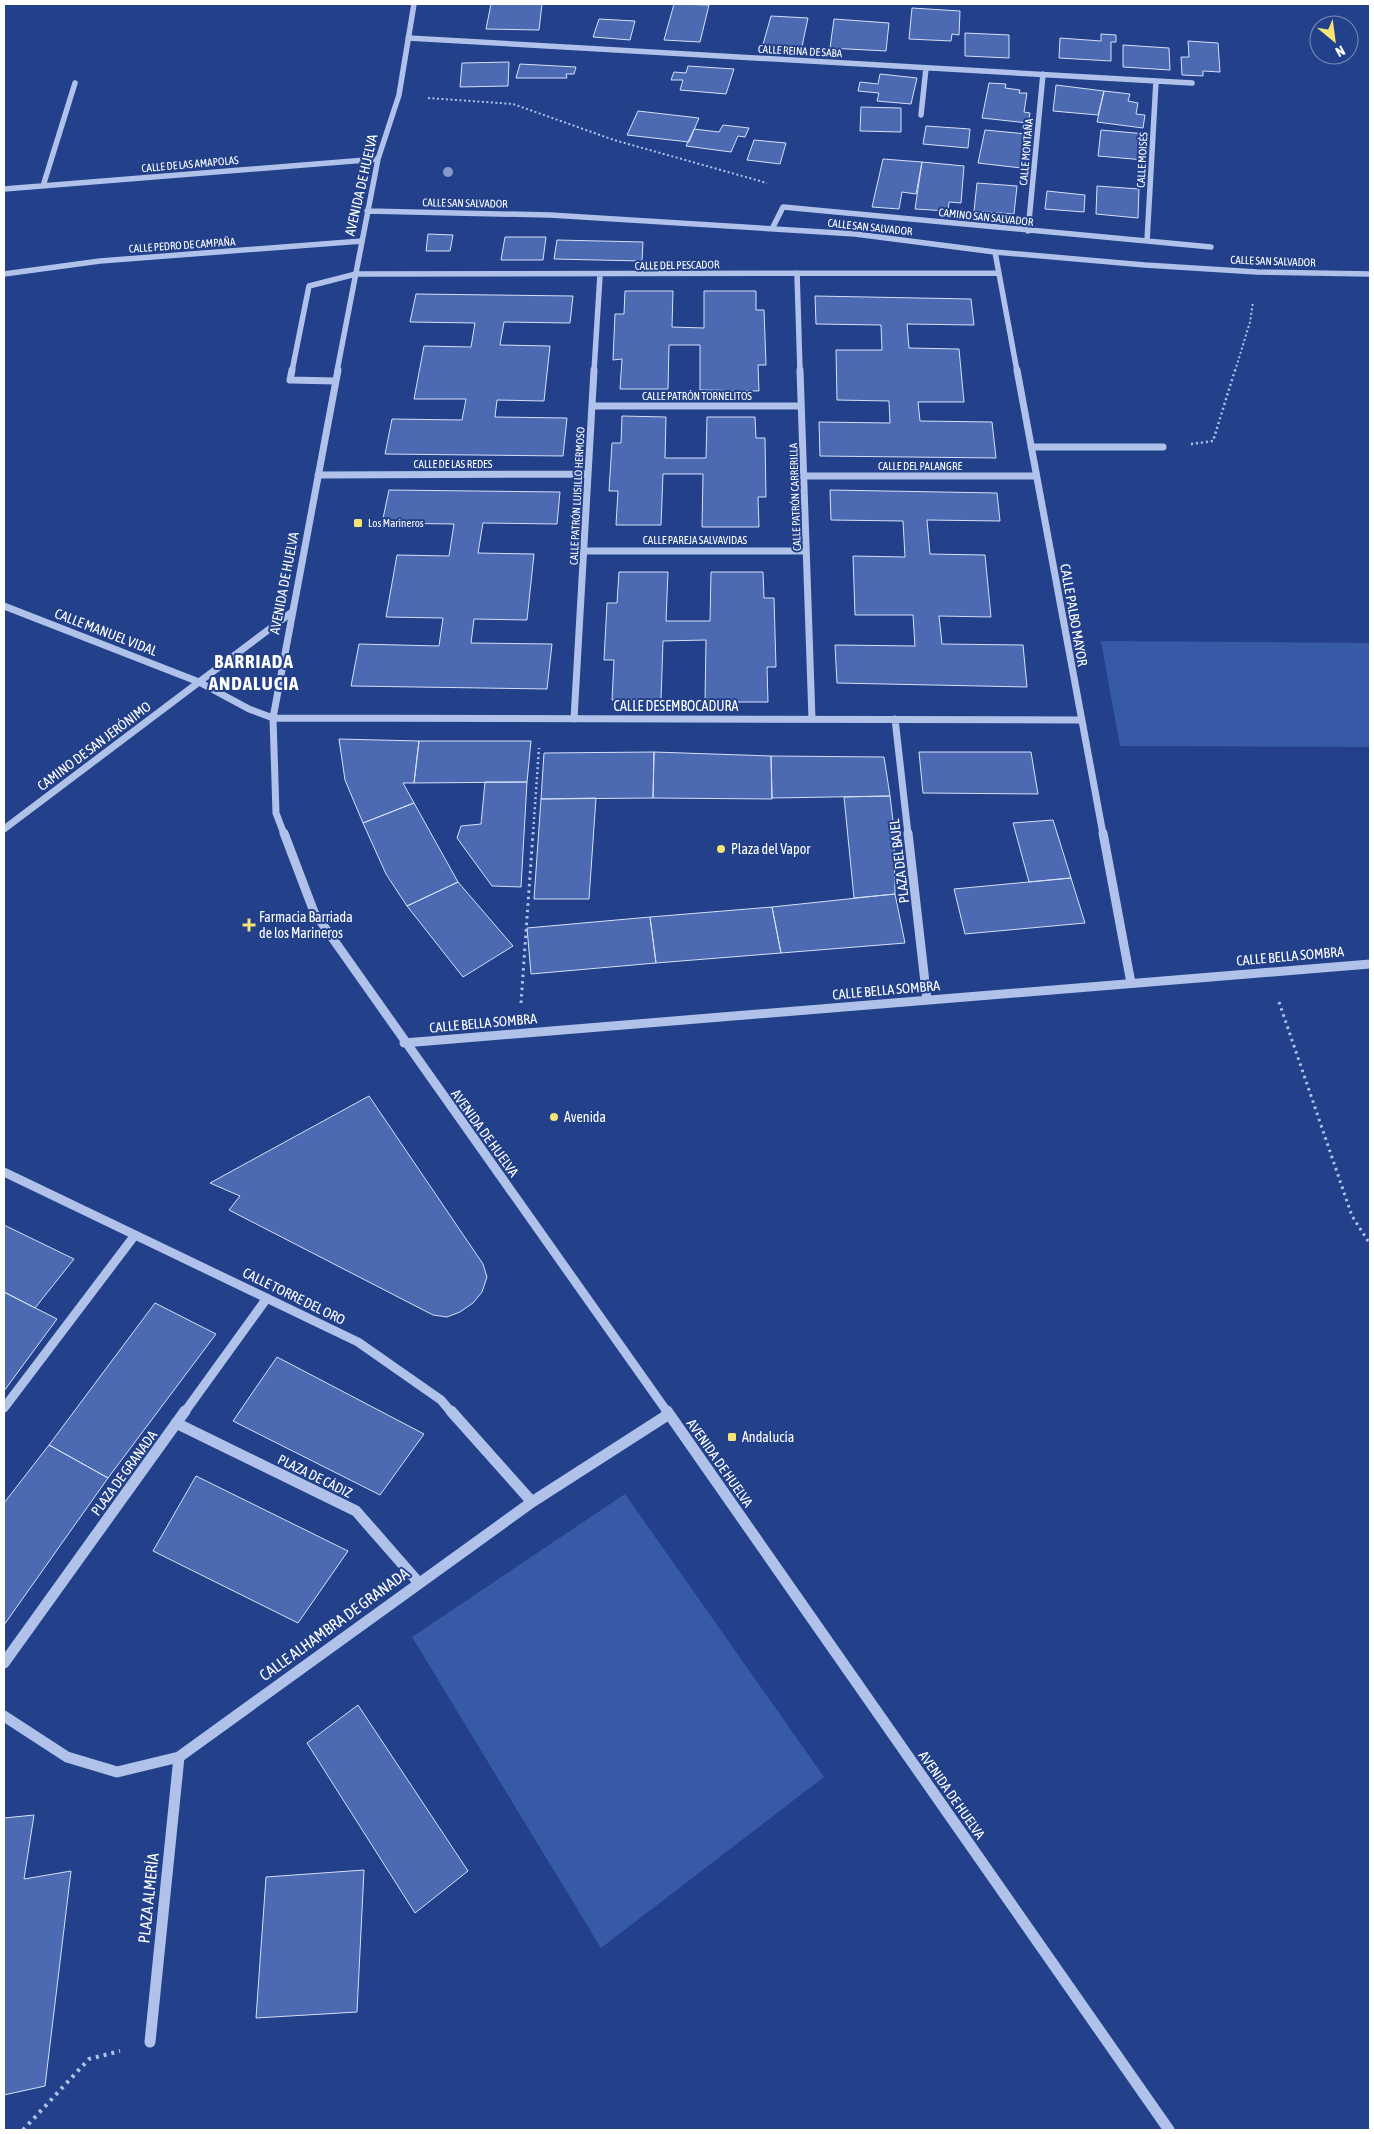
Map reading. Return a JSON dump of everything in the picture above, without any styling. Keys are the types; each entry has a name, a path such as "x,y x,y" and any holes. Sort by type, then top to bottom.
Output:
{"street":[{"name":"AVENIDA DE HUELVA","path":"414,4 399,96 378,159 367,211 272,718 276,812 314,912 404,1043 669,1414 1169,2130"},
{"name":"CALLE REINA DE SABA","path":"408,38 1192,83"},
{"path":"921,115 926,68"},
{"name":"CALLE MONTAÑA","path":"1028,231 1043,74"},
{"name":"CALLE MOISÉS","path":"1147,241 1156,81"},
{"path":"43,186 75,83"},
{"name":"CALLE DE LAS AMAPOLAS","path":"4,189 378,159"},
{"path":"772,229 783,207"},
{"name":"CAMINO SAN SALVADOR","path":"783,207 1211,247"},
{"name":"CALLE SAN SALVADOR","path":"367,211 550,215 855,234 995,252 1145,265 1257,272 1370,274"},
{"name":"CALLE PEDRO DE CAMPAÑA","path":"4,274 100,261 362,241"},
{"name":"CALLE PALBO MAYOR","path":"995,252 1080,720 1131,983"},
{"name":"CALLE PATRÓN CARRERILLA","path":"797,273 812,719"},
{"name":"CALLE DEL PESCADOR","path":"336,381 290,380 309,286 356,274 998,273"},
{"name":"CALLE PATRÓN LUISILLO HERMOSO","path":"574,718 600,275"},
{"name":"CALLE PATRÓN TORNELITOS","path":"592,406 802,406"},
{"path":"1030,447 1163,447"},
{"name":"CALLE DE LAS REDES","path":"318,475 588,474"},
{"name":"CALLE DEL PALANGRE","path":"804,476 1036,476"},
{"name":"CALLE PAREJA SALVAVIDAS","path":"584,551 806,552"},
{"name":"CALLE MANUEL VIDAL","path":"4,606 199,682"},
{"name":"CAMINO DE SAN JERÓNIMO","path":"4,829 292,612"},
{"path":"199,682 248,709 272,718"},
{"name":"CALLE DESEMBOCADURA","path":"272,718 1080,720"},
{"name":"PLAZA DEL BAJEL","path":"895,719 927,1000"},
{"name":"CALLE BELLA SOMBRA","path":"404,1043 1370,964"},
{"name":"CALLE TORRE DEL ORO","path":"4,1172 358,1342 441,1400 532,1502"},
{"path":"4,1408 135,1235"},
{"name":"PLAZA DE GRANADA","path":"4,1664 267,1298"},
{"name":"CALLE ALHAMBRA DE GRANADA","path":"4,1716 67,1757 117,1772 179,1756 532,1502 669,1414"},
{"name":"PLAZA DE CÁDIZ","path":"176,1423 356,1511 419,1583"},
{"name":"PLAZA ALMERÍA","path":"150,2042 179,1756"}],"path":[{"path":"399,96 513,104 614,140 779,187 783,207"},
{"path":"1163,447 1213,441 1250,322 1257,272"},
{"path":"519,1034 541,718"},
{"path":"1269,972 1352,1216 1370,1244"},
{"path":"23,2130 90,2059 150,2042"}],"shaded area":[{"path":"1101,641 1370,643 1370,747 1120,746"},
{"path":"625,1494 824,1777 601,1948 412,1637"}],"building":[{"path":"491,4 542,4 539,30 486,29"},
{"path":"674,4 709,5 700,42 664,40"},
{"path":"912,8 960,11 959,35 952,34 951,41 909,39"},
{"path":"771,16 808,18 801,51 762,48"},
{"path":"599,19 635,21 630,40 593,37"},
{"path":"834,19 889,23 886,51 830,48"},
{"path":"965,33 1009,35 1009,58 965,56"},
{"path":"1101,34 1116,35 1116,42 1111,42 1111,61 1059,58 1060,38 1101,41"},
{"path":"1188,41 1218,43 1220,72 1203,71 1203,76 1182,75 1181,57 1189,57"},
{"path":"1123,45 1169,48 1170,70 1123,67"},
{"path":"509,62 508,86 460,87 462,63"},
{"path":"520,64 576,67 574,74 566,74 567,78 516,78"},
{"path":"688,66 734,69 726,94 680,90 683,80 671,80 674,72 686,73"},
{"path":"880,74 917,78 911,104 877,101 879,93 858,91 860,82 878,84"},
{"path":"989,83 1006,84 1005,88 1020,90 1019,93 1027,93 1024,112 1030,113 1028,123 982,118"},
{"path":"1056,85 1104,91 1098,115 1053,111"},
{"path":"1104,91 1130,94 1128,101 1138,103 1136,114 1145,115 1143,128 1097,122"},
{"path":"861,107 901,108 901,132 860,131"},
{"path":"638,111 699,118 689,142 627,135"},
{"path":"723,125 749,128 745,137 738,136 731,152 686,146 694,129 719,132"},
{"path":"926,126 970,129 968,148 923,144"},
{"path":"985,130 1027,134 1021,168 978,163"},
{"path":"1101,130 1146,134 1144,160 1098,156"},
{"path":"754,140 786,143 780,164 747,160"},
{"path":"883,159 922,162 916,194 902,192 899,209 872,207"},
{"path":"922,162 964,166 961,203 949,202 948,211 915,209"},
{"path":"977,183 1017,186 1014,214 974,211"},
{"path":"1097,186 1139,189 1138,218 1096,214"},
{"path":"1047,191 1085,195 1084,212 1045,209"},
{"path":"428,234 453,235 450,251 426,251"},
{"path":"505,237 546,237 543,260 501,260"},
{"path":"557,240 643,242 642,261 554,259"},
{"path":"625,291 673,291 672,327 704,328 704,291 756,291 756,310 764,310 766,365 758,365 759,391 700,390 700,345 669,345 668,389 620,389 622,359 613,360 615,314 624,314"},
{"path":"416,294 573,296 570,323 504,322 500,345 550,346 544,401 497,400 495,417 567,418 563,456 385,454 392,419 462,420 466,399 414,399 424,346 471,347 475,323 410,322"},
{"path":"815,296 971,299 974,325 907,324 909,348 959,349 964,402 918,402 920,421 992,422 996,458 820,456 819,422 890,423 889,401 837,400 836,350 882,350 881,325 816,324"},
{"path":"622,416 666,417 665,458 706,458 707,417 755,417 756,438 765,438 766,497 758,497 759,527 702,527 703,474 663,474 661,525 616,525 618,491 609,491 612,443 621,443"},
{"path":"389,490 560,492 557,524 483,523 478,553 534,554 527,620 474,619 471,643 552,644 547,689 351,686 359,644 439,646 443,618 386,617 397,555 449,556 454,524 382,523"},
{"path":"830,490 997,493 1000,521 927,520 930,554 985,555 991,617 939,616 942,644 1023,645 1027,687 837,683 835,645 915,646 913,615 855,615 853,556 905,557 903,521 831,520"},
{"path":"619,572 668,572 666,621 710,621 711,572 763,572 764,598 774,598 776,667 767,667 768,702 705,702 706,640 663,641 661,700 612,700 614,660 604,660 607,603 617,603"},
{"path":"339,739 419,741 414,783 403,783 414,803 363,823 345,780"},
{"path":"419,741 531,741 527,782 414,783"},
{"path":"654,752 653,798 541,799 544,753"},
{"path":"654,752 771,756 772,799 653,798"},
{"path":"919,752 1031,752 1038,794 923,793"},
{"path":"771,756 884,757 890,796 772,798"},
{"path":"485,782 527,782 521,887 492,886 457,838 461,826 481,824"},
{"path":"890,796 894,829 895,894 854,898 844,797"},
{"path":"596,798 589,899 534,899 541,799"},
{"path":"414,803 458,882 407,906 386,874 363,823"},
{"path":"1053,820 1071,878 1029,882 1013,823"},
{"path":"1071,878 1085,923 965,934 954,889"},
{"path":"458,882 513,946 463,977 407,906"},
{"path":"895,894 905,943 781,953 772,907"},
{"path":"772,907 781,953 656,963 650,917"},
{"path":"650,917 656,963 531,974 527,928"},
{"path":"369,1096 483,1264 487,1277 482,1292 473,1303 460,1312 447,1317 433,1315 229,1210 240,1196 210,1183"},
{"path":"4,1225 74,1259 35,1308 4,1292"},
{"path":"4,1292 57,1319 4,1391"},
{"path":"155,1303 216,1334 108,1478 49,1445"},
{"path":"277,1357 424,1434 380,1495 233,1421"},
{"path":"49,1445 108,1478 4,1625 4,1503"},
{"path":"196,1476 348,1551 298,1623 153,1551"},
{"path":"358,1705 468,1871 415,1913 307,1743"},
{"path":"34,1815 24,1879 71,1871 45,2086 4,2095 4,1818"},
{"path":"364,1870 357,2012 256,2018 266,1877"}],"place":[{"name":"Los Marineros","path":"358,523"},
{"name":"Plaza del Vapor","path":"721,849"},
{"name":"Farmacia Barriada de los Marineros","path":"249,925"},
{"name":"Avenida","path":"554,1117"},
{"name":"Andalucía","path":"732,1437"}],"district":[{"name":"BARRIADA ANDALUCIA","path":"254,672"}]}
